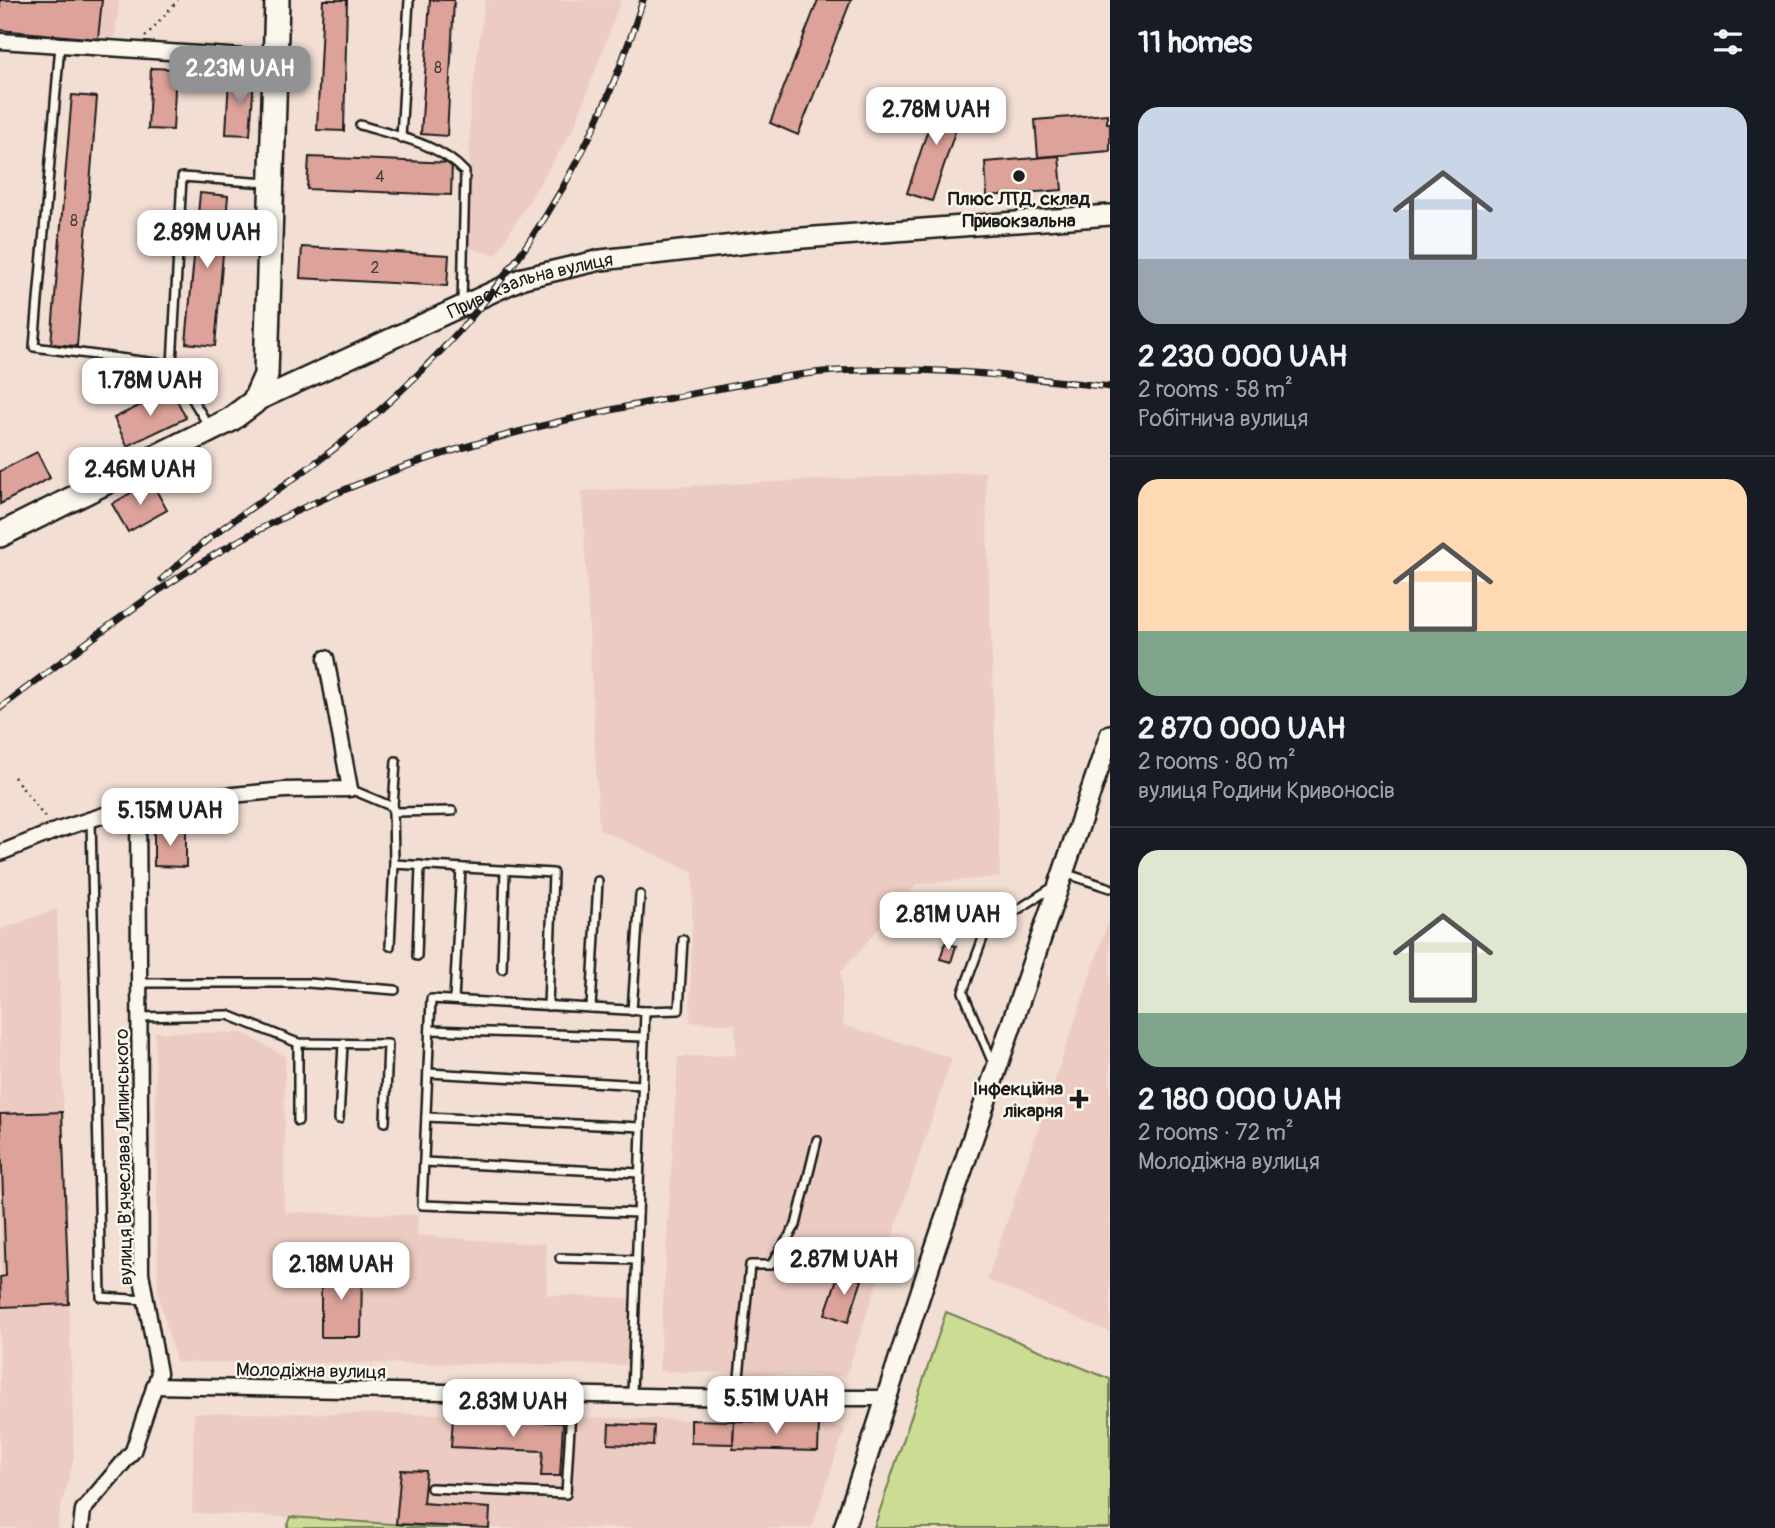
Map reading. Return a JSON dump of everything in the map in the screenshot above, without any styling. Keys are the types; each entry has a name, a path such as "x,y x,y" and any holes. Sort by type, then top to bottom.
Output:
{"main road":[{"path":"254,402 266,375 277,0"},
{"name":"Привокзальна вулиця","path":"0,535 230,420 254,402 523,278 601,260 776,240 1110,215"},
{"path":"844,1528 931,1261 1110,735"}],"street":[{"path":"0,41 275,59"},
{"path":"0,853 91,818 138,804 285,790 351,789 326,658"},
{"name":"вулиця В'ячеслава Липинського","path":"81,1528 83,1510 133,1451 159,1373 141,1273 138,804"},
{"name":"Молодіжна вулиця","path":"154,1387 737,1398 888,1398"}],"lane":[{"path":"401,138 409,0"},
{"path":"60,45 34,347 172,365"},
{"path":"360,125 452,158 465,172 462,305"},
{"path":"210,429 172,365 182,177 271,183"},
{"path":"390,946 396,761"},
{"path":"351,789 393,809 452,811"},
{"path":"91,818 101,1297 146,1300"},
{"path":"394,864 552,873 548,1006"},
{"path":"417,956 420,865"},
{"path":"454,1000 461,868"},
{"path":"502,969 505,871"},
{"path":"996,1071 963,992 986,930 1061,878 1110,888"},
{"path":"592,1008 597,881"},
{"path":"632,1011 640,895"},
{"path":"638,1213 422,1205 431,999 632,1011 679,1010 683,940"},
{"path":"139,983 307,983 395,990"},
{"path":"632,1394 645,1011"},
{"path":"139,1017 228,1015 298,1043 388,1044 385,1122"},
{"path":"430,1030 644,1037"},
{"path":"298,1043 298,1121"},
{"path":"339,1119 343,1044"},
{"path":"428,1073 642,1085"},
{"path":"426,1117 641,1127"},
{"path":"737,1398 750,1265 771,1265 796,1225 817,1140"},
{"path":"424,1162 639,1173"},
{"path":"560,1258 636,1259"},
{"path":"431,1488 566,1494 572,1393"}],"path":[{"path":"134,50 178,0"},
{"path":"14,777 55,831"}],"shaded area":[{"path":"0,0 119,0 115,38 0,30"},
{"path":"485,0 621,0 575,126 496,255 468,248 470,109"},
{"path":"985,472 1000,877 917,884 841,972 843,1025 952,1058 846,1376 659,1371 678,1057 736,1055 735,1024 690,1022 693,872 599,829 582,491"},
{"path":"57,909 74,1458 59,1514 58,1528 0,1528 0,930"},
{"name":"Інфекційна лікарня","path":"1110,917 1110,1332 987,1280"},
{"path":"155,1032 243,1033 285,1056 284,1212 418,1215 417,1235 546,1244 547,1295 630,1298 628,1365 176,1362 158,1293"},
{"path":"194,1413 453,1414 819,1423 845,1428 812,1528 287,1528 290,1517 192,1513"}],"green space":[{"path":"946,1312 1110,1379 1110,1528 874,1528"},
{"path":"291,1517 448,1528 287,1528"}],"building":[{"path":"0,0 102,0 98,39 0,30"},
{"path":"323,0 347,0 344,131 317,130"},
{"path":"430,0 454,0 447,136 421,134"},
{"path":"818,0 851,0 798,135 770,123"},
{"path":"151,68 176,69 173,130 148,129"},
{"path":"229,77 254,78 250,135 226,134"},
{"path":"940,93 965,102 932,201 907,193"},
{"path":"72,95 97,97 77,346 51,344"},
{"path":"1107,114 1107,123 1110,123 1110,151 1038,157 1035,120"},
{"path":"1059,156 1062,190 987,196 985,162"},
{"path":"309,157 452,163 451,195 307,189"},
{"path":"200,193 228,196 215,346 186,343"},
{"path":"302,247 449,255 447,286 300,278"},
{"path":"172,390 186,418 127,446 114,418"},
{"path":"37,452 50,478 0,504 0,471"},
{"path":"151,481 167,510 128,532 112,504"},
{"path":"154,829 186,829 186,867 154,866"},
{"path":"945,943 956,946 951,962 940,959"},
{"path":"62,1112 69,1304 1,1307 0,1277 6,1276 0,1114"},
{"path":"321,1268 362,1268 361,1337 321,1337"},
{"path":"839,1273 862,1280 848,1322 825,1314"},
{"path":"453,1418 563,1423 560,1476 541,1476 543,1451 451,1447"},
{"path":"691,1420 734,1421 733,1444 691,1443"},
{"path":"734,1421 819,1423 818,1451 733,1449"},
{"path":"609,1424 654,1426 653,1446 608,1444"},
{"path":"401,1470 426,1471 423,1503 490,1508 489,1528 396,1524"}],"railway":[{"path":"162,579 215,534 344,441 397,395 445,347 488,297 528,244 563,188 620,67 643,0"},
{"path":"0,708 147,599 208,558 291,513 398,469 452,451 620,408 775,378 836,371 939,371 1110,387"}],"place":[{"name":"Плюс ЛТД, склад Привокзальна","path":"1019,176"},
{"name":"Інфекційна лікарня","path":"1079,1099"}]}
